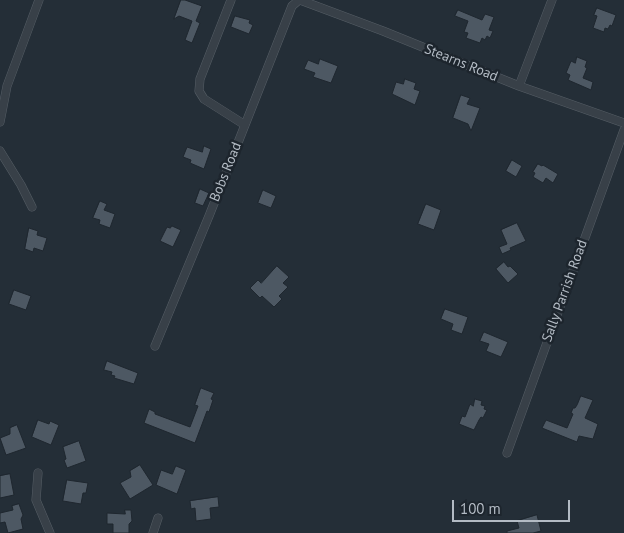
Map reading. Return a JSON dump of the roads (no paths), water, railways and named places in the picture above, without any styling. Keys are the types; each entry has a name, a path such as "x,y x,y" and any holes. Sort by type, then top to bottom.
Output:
{"street":[{"path":"0,122 7,86 39,0"},
{"path":"231,0 200,79 199,91 204,98 245,125"},
{"name":"Bobs Road","path":"155,346 292,6 300,0"},
{"name":"Stearns Road","path":"300,0 383,30 519,86 624,123"},
{"path":"519,86 552,0"},
{"name":"Sally Parrish Road","path":"507,453 624,130"},
{"path":"0,151 32,207"},
{"path":"38,474 36,500 50,533"},
{"path":"153,533 158,518"}]}
